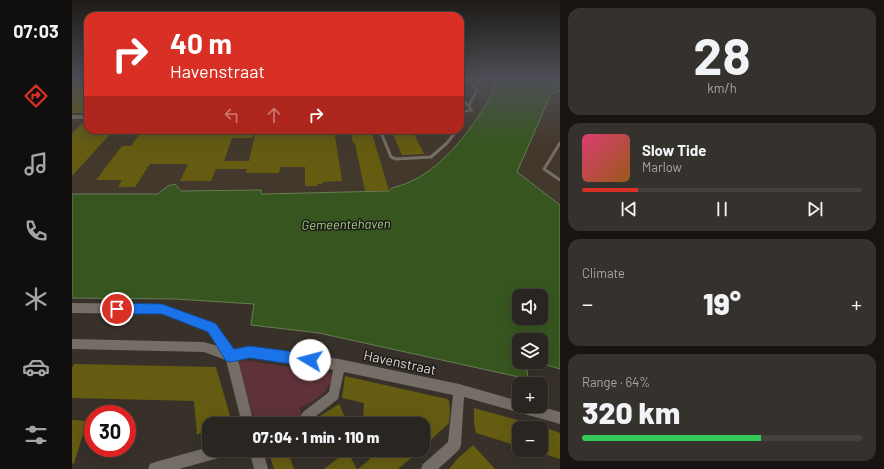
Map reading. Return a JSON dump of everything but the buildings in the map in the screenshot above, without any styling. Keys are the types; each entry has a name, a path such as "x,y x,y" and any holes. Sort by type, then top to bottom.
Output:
{"street":[{"path":"72,117 84,117"},
{"path":"72,308 162,309 212,328 231,356 246,417"},
{"name":"Havenstraat","path":"72,344 204,347 231,356 250,352 339,365 458,390 560,418"},
{"path":"307,416 334,395 339,365"},
{"path":"428,469 454,445 458,390"},
{"path":"155,469 202,456"},
{"path":"258,457 261,469"}],"lane":[{"path":"464,101 472,109 471,111 464,112"},
{"path":"469,106 472,101"},
{"path":"382,134 391,157 396,159 431,157 447,143 454,134"},
{"path":"560,143 544,169 560,180"}],"shaded area":[{"path":"72,101 84,101 84,134 464,134 464,101 494,101 448,177 399,200 72,198"},
{"path":"547,101 560,101 560,221 498,163"},
{"path":"242,360 329,373 332,375 329,386 325,391 311,402 300,408 303,417 254,417 237,366"}],"water":[{"name":"Gemeentehaven","path":"488,101 548,101 517,172 560,205 560,369 548,366 548,333 512,333 512,369 527,369 528,377 519,377 319,333 251,325 254,304 176,299 72,298 72,194 158,194 168,186 175,184 181,191 261,190 262,194 389,191 392,188 406,184 419,177 441,161 452,151 478,117"}],"route":[{"path":"117,309 162,309 212,328 231,356 250,352 310,360"}]}
